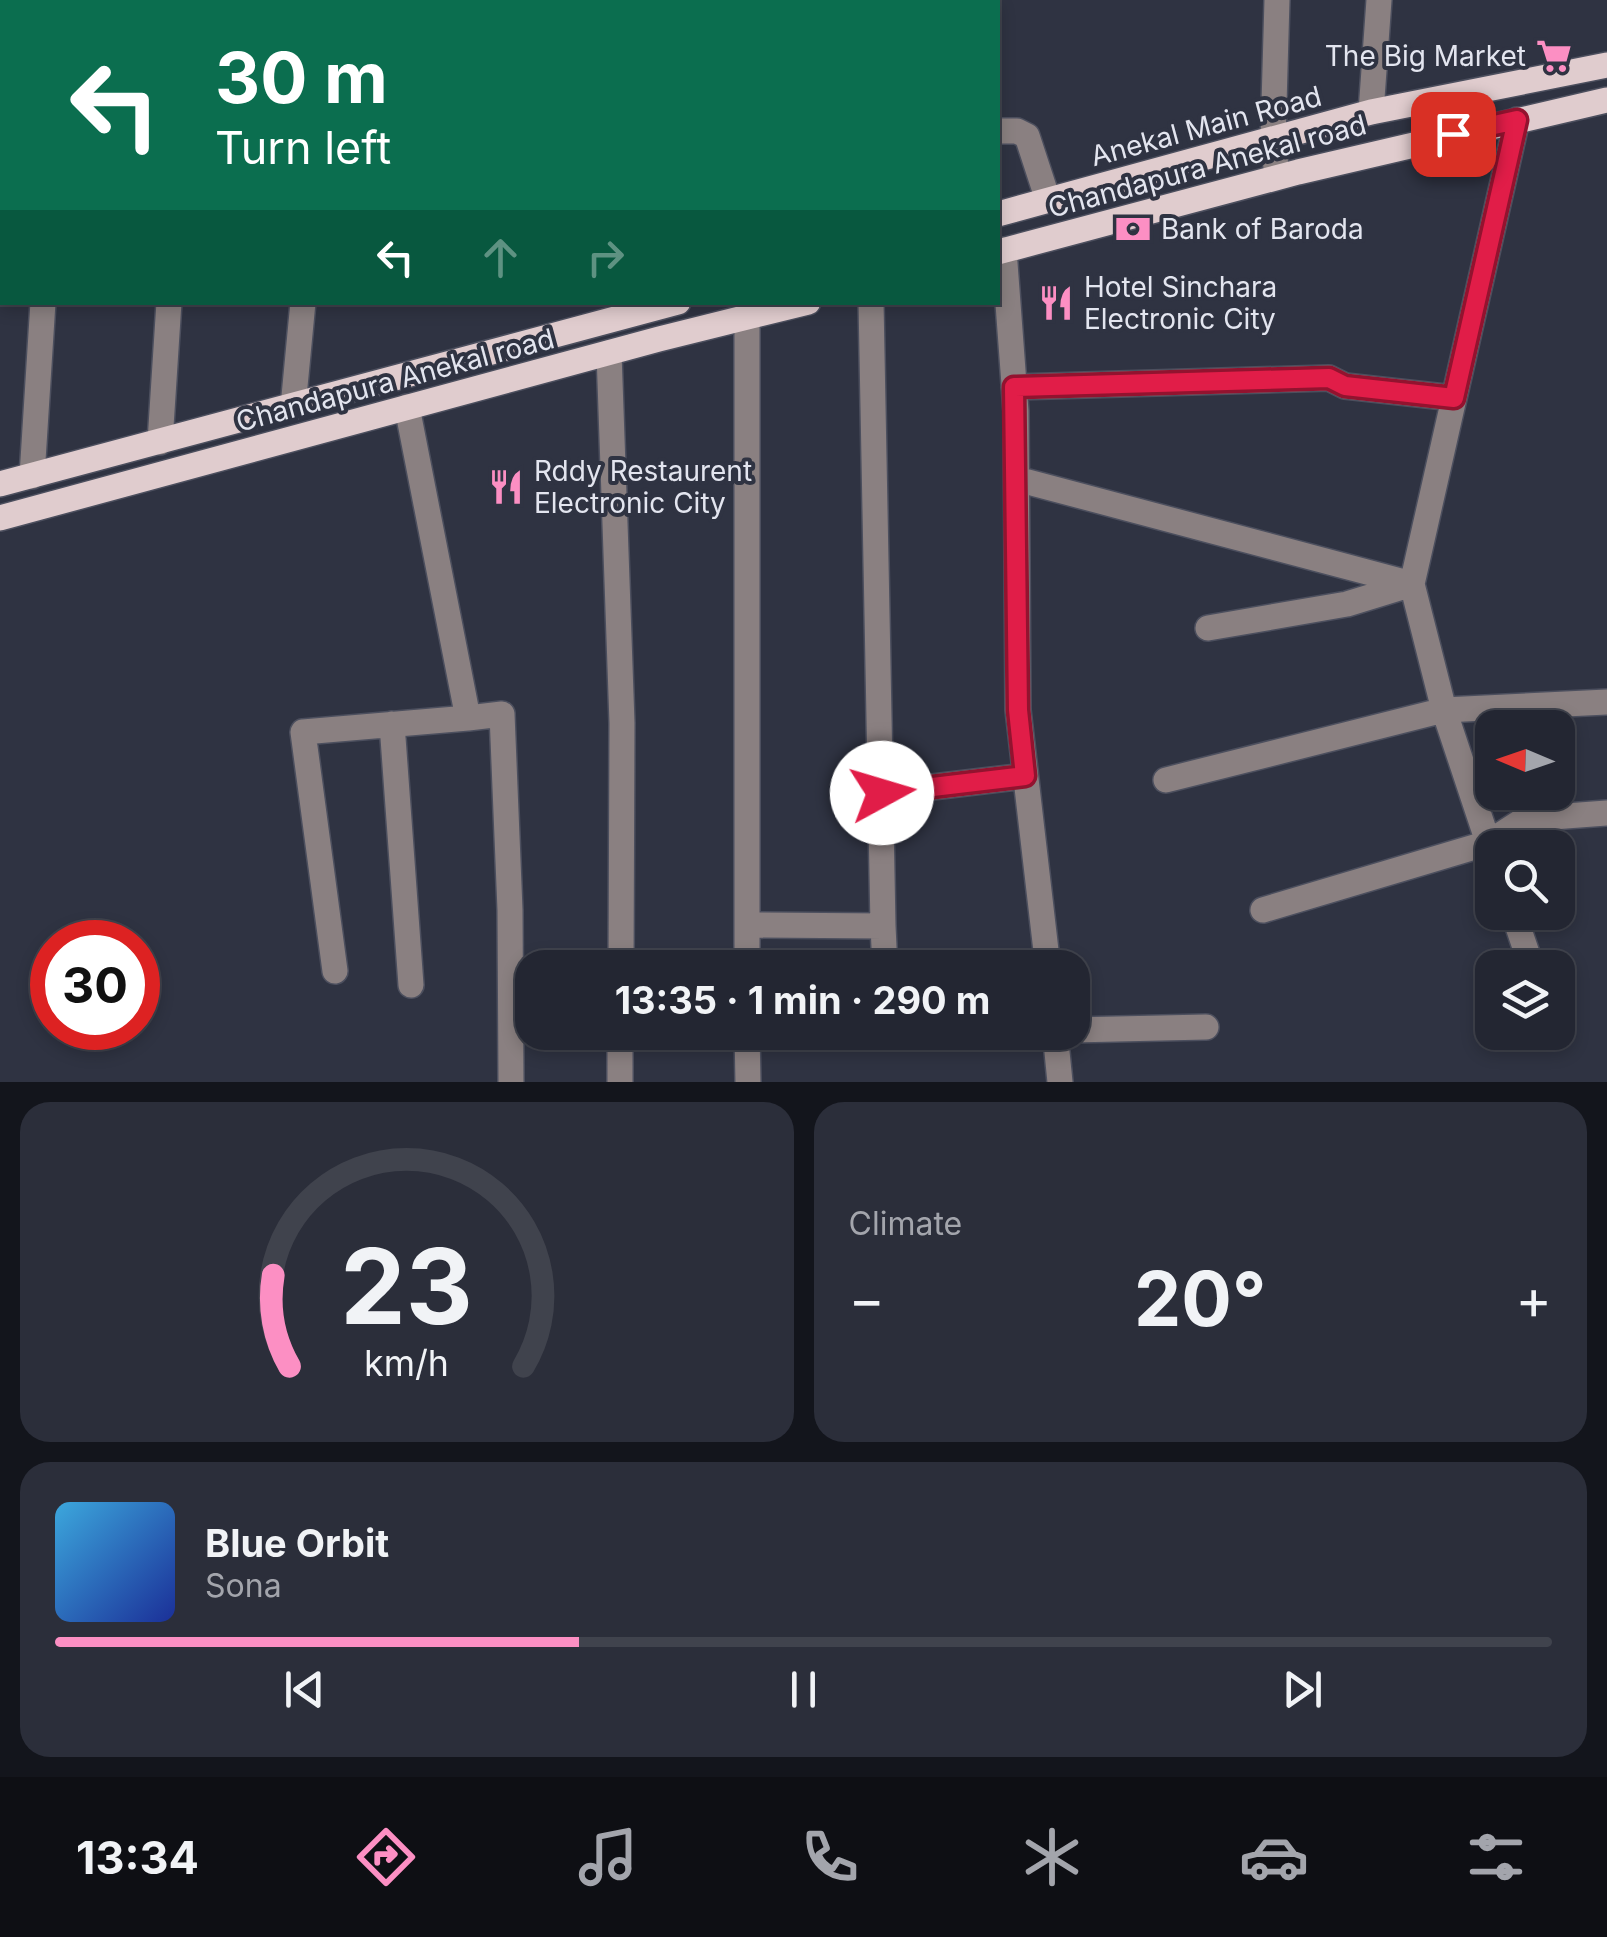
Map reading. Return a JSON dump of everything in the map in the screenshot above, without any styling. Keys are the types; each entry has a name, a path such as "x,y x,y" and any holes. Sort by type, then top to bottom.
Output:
{"main road":[{"name":"Anekal Main Road","path":"1000,213 1370,112 1607,65"},
{"name":"Chandapura Anekal road","path":"1001,251 1277,178 1607,100"},
{"path":"0,484 667,305"},
{"name":"Chandapura Anekal road","path":"0,518 798,305"}],"street":[{"path":"1277,0 1272,140 1277,178"},
{"path":"1370,112 1379,0"},
{"path":"1484,830 1444,710 1412,584 1517,120"},
{"path":"1000,131 1017,130 1027,136 1048,200"},
{"path":"1001,251 1014,387 1018,710 1046,950"},
{"path":"32,476 43,305"},
{"path":"160,442 169,305"},
{"path":"293,407 303,305"},
{"path":"870,305 885,950"},
{"path":"747,320 747,950"},
{"path":"608,353 622,723 620,950"},
{"path":"1014,387 1329,378 1345,386 1454,398"},
{"path":"406,407 468,718"},
{"path":"1017,479 1412,584"},
{"path":"1208,628 1347,604 1412,584"},
{"path":"1166,780 1444,710 1607,702"},
{"path":"335,971 303,732 502,714 510,910 511,1082"},
{"path":"392,724 410,985"},
{"path":"882,793 1025,776"},
{"path":"1512,830 1525,819 1607,813"},
{"path":"1263,910 1475,852"},
{"path":"747,926 883,926"},
{"path":"1090,1030 1206,1027"},
{"path":"620,1050 620,1082"},
{"path":"748,1050 748,1082"},
{"path":"1057,1050 1060,1082"}],"place":[{"name":"The Big Market","path":"1554,56"},
{"name":"Bank of Baroda","path":"1133,229"},
{"name":"Hotel Sinchara Electronic City","path":"1056,303"},
{"name":"Rddy Restaurent Electronic City","path":"506,487"}],"route":[{"path":"882,793 1025,776 1018,710 1014,387 1329,378 1345,386 1454,398 1517,120 1453,134"}]}
